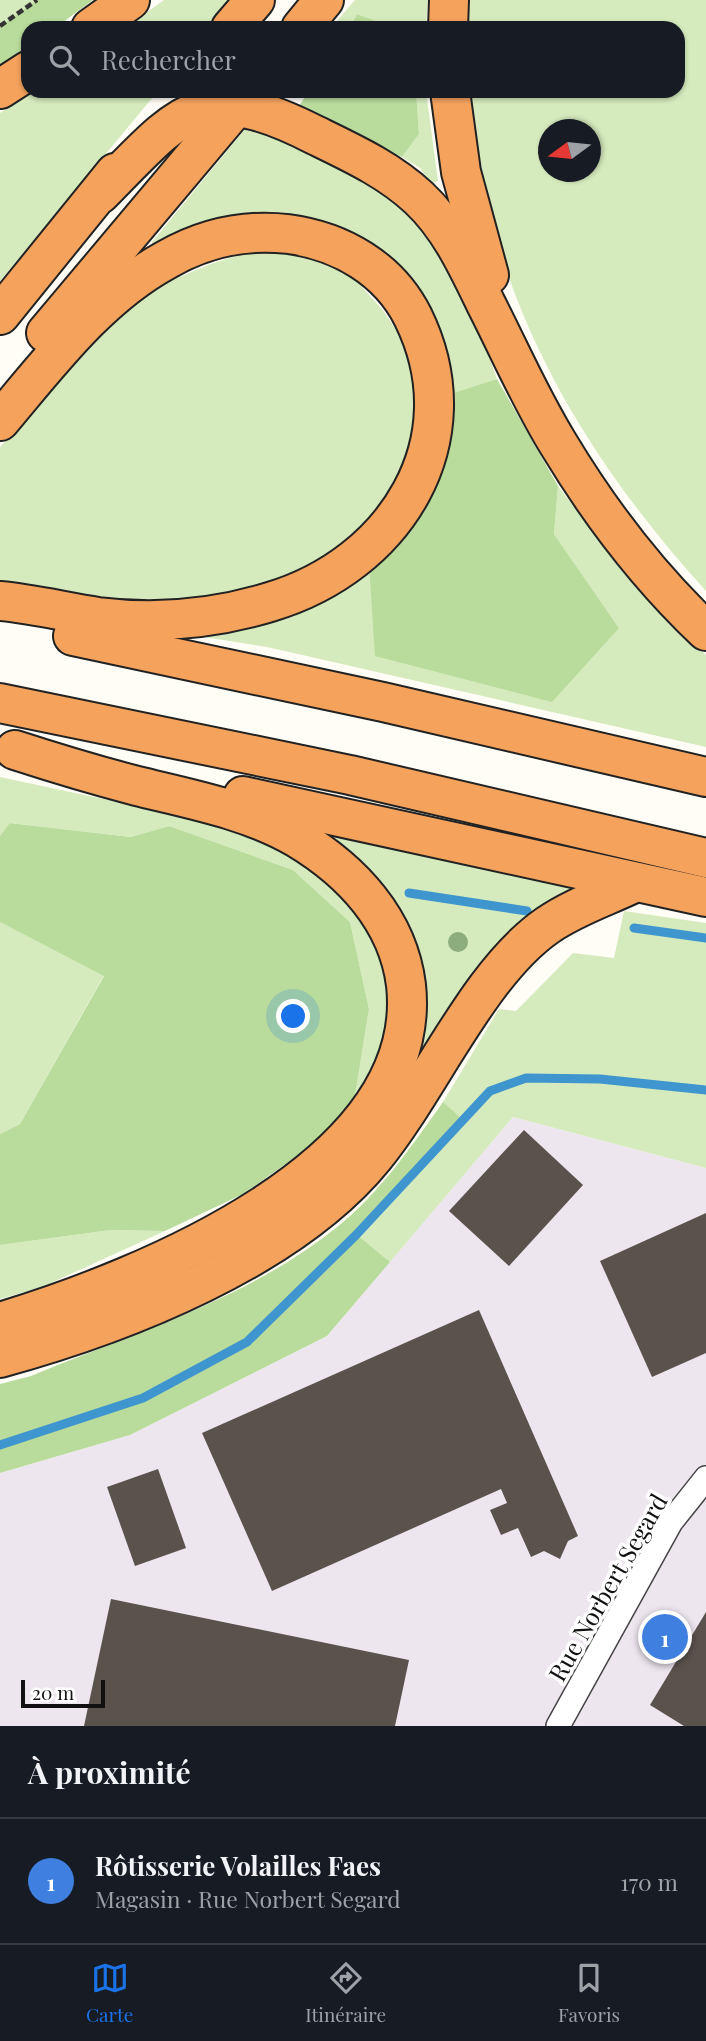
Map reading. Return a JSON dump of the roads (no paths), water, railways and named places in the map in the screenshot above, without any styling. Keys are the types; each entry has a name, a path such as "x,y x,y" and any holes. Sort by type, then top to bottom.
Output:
{"highway":[{"path":"101,21 130,0"},
{"path":"237,21 255,0"},
{"path":"306,21 324,0"},
{"path":"448,21 449,0"},
{"path":"0,89 21,76"},
{"path":"0,315 100,194 172,98"},
{"path":"100,194 173,124 199,111 243,98"},
{"path":"243,98 262,111 370,163 417,196 455,244 544,421 592,498 648,571 706,631"},
{"path":"0,388 243,98"},
{"path":"451,98 461,172 517,364"},
{"path":"0,421 80,329 138,277 183,251 239,233 274,232 310,237 342,249 375,269 390,282 410,311 428,351 436,387 430,448 405,501 363,551 309,586 288,596 243,609 166,620 97,617 0,601"},
{"path":"0,621 383,702 706,776"},
{"path":"0,703 363,778 706,858"},
{"path":"8,748 706,897"},
{"path":"0,1322 100,1286 170,1256 278,1197 323,1162 354,1131 391,1074 403,1040 407,997 403,963 392,933 379,912 360,887 333,863 296,838 258,819 224,808 86,773 8,748"},
{"path":"0,1358 97,1327 201,1282 282,1238 315,1214 373,1158 405,1116 498,975 521,948 546,926 573,909 634,883"}],"street":[{"name":"Rue Norbert Segard","path":"558,1726 671,1522 706,1478"}],"waterway":[{"path":"409,893 527,911"},
{"path":"634,928 706,938"},
{"path":"0,1445 143,1398 247,1342 356,1235 490,1091 526,1078 600,1079 706,1090"}],"place":[{"name":"Rôtisserie Volailles Faes","path":"665,1637"}]}
